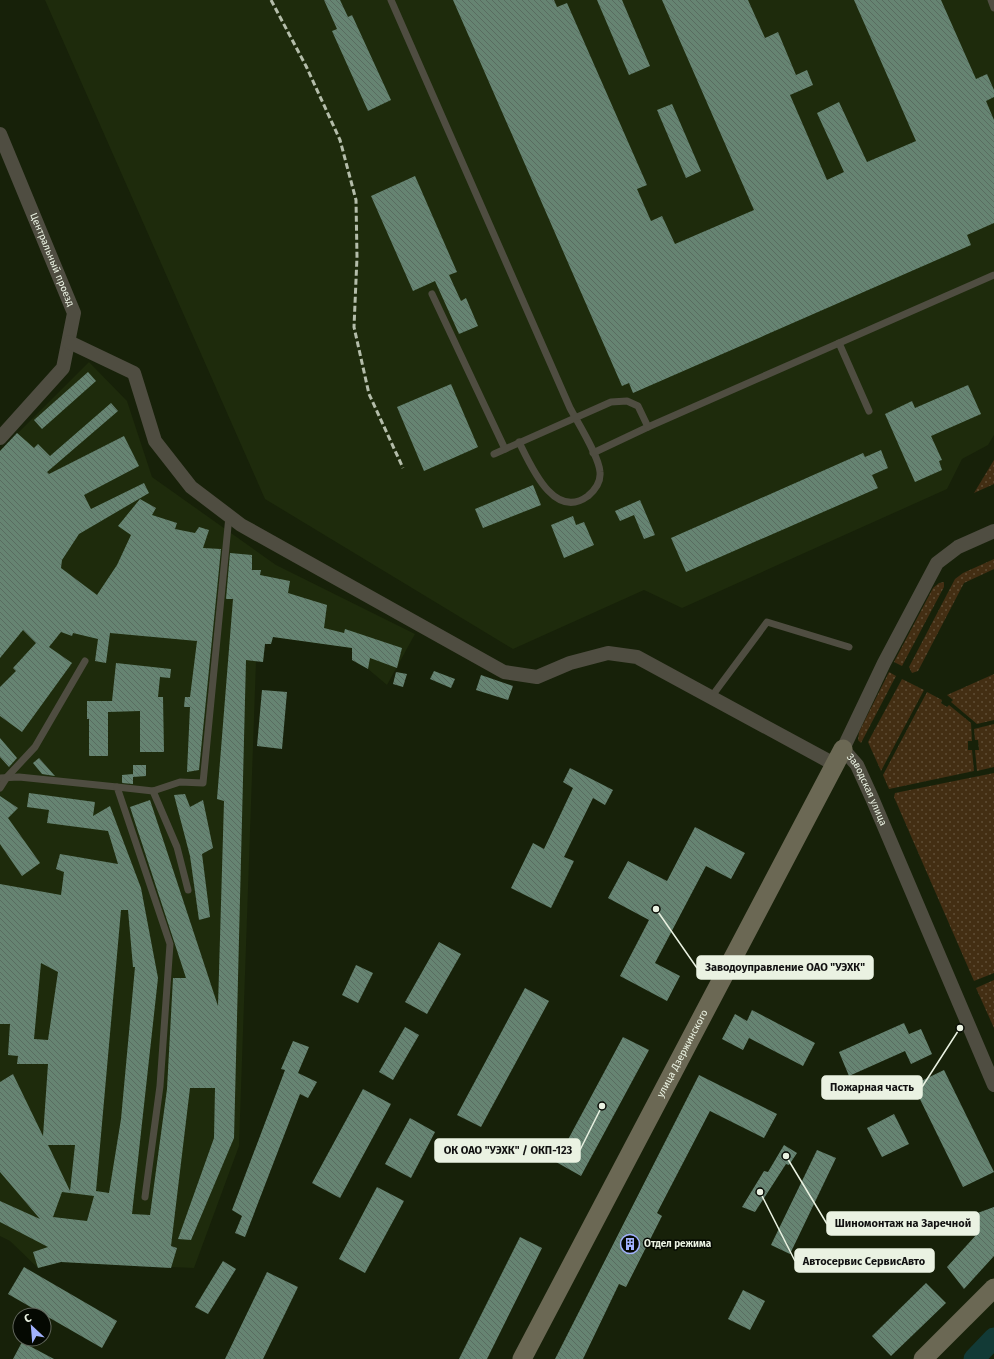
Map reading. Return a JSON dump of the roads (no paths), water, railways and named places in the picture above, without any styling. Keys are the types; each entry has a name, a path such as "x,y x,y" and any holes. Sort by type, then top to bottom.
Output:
{"street":[{"name":"Центральный проезд","path":"0,134 74,313 64,368 0,438"},
{"path":"69,342 134,373 155,441 191,487 229,516 241,525 504,672 537,676 570,663 608,653 637,657 712,696 838,756"},
{"name":"Заводская улица","path":"994,530 958,547 937,563 884,663 838,756 857,765 994,1085"},
{"name":"улица Дзержинского","path":"522,1359 838,756"},
{"path":"923,1359 994,1288"}],"lane":[{"path":"391,0 575,418 593,453 600,472 598,484 594,491 583,500 572,503 564,501 543,485 536,476 520,442"},
{"path":"991,0 994,8"},
{"path":"593,453 648,427 994,274"},
{"path":"432,294 505,449"},
{"path":"839,343 869,411"},
{"path":"494,454 611,402 627,402 638,406 648,427"},
{"path":"3,778 19,777 153,791 180,782 203,783 229,516"},
{"path":"712,696 767,622 849,647"},
{"path":"0,788 3,778 35,747 85,661"},
{"path":"117,787 170,944 160,1086 144,1197"},
{"path":"153,791 177,846 188,890"}],"waterway":[{"path":"974,1359 994,1338"}],"railway":[{"path":"271,0 306,66 340,140 356,200 357,257 354,327 369,394 403,468"}],"place":[{"name":"Заводоуправление ОАО \"УЭХК\"","path":"656,909"},
{"name":"Пожарная часть","path":"960,1028"},
{"name":"ОК ОАО \"УЭХК\" / ОКП-123","path":"602,1106"},
{"name":"Шиномонтаж на Заречной","path":"786,1156"},
{"name":"Автосервис СервисАвто","path":"760,1192"},
{"name":"Отдел режима","path":"630,1244"}]}
